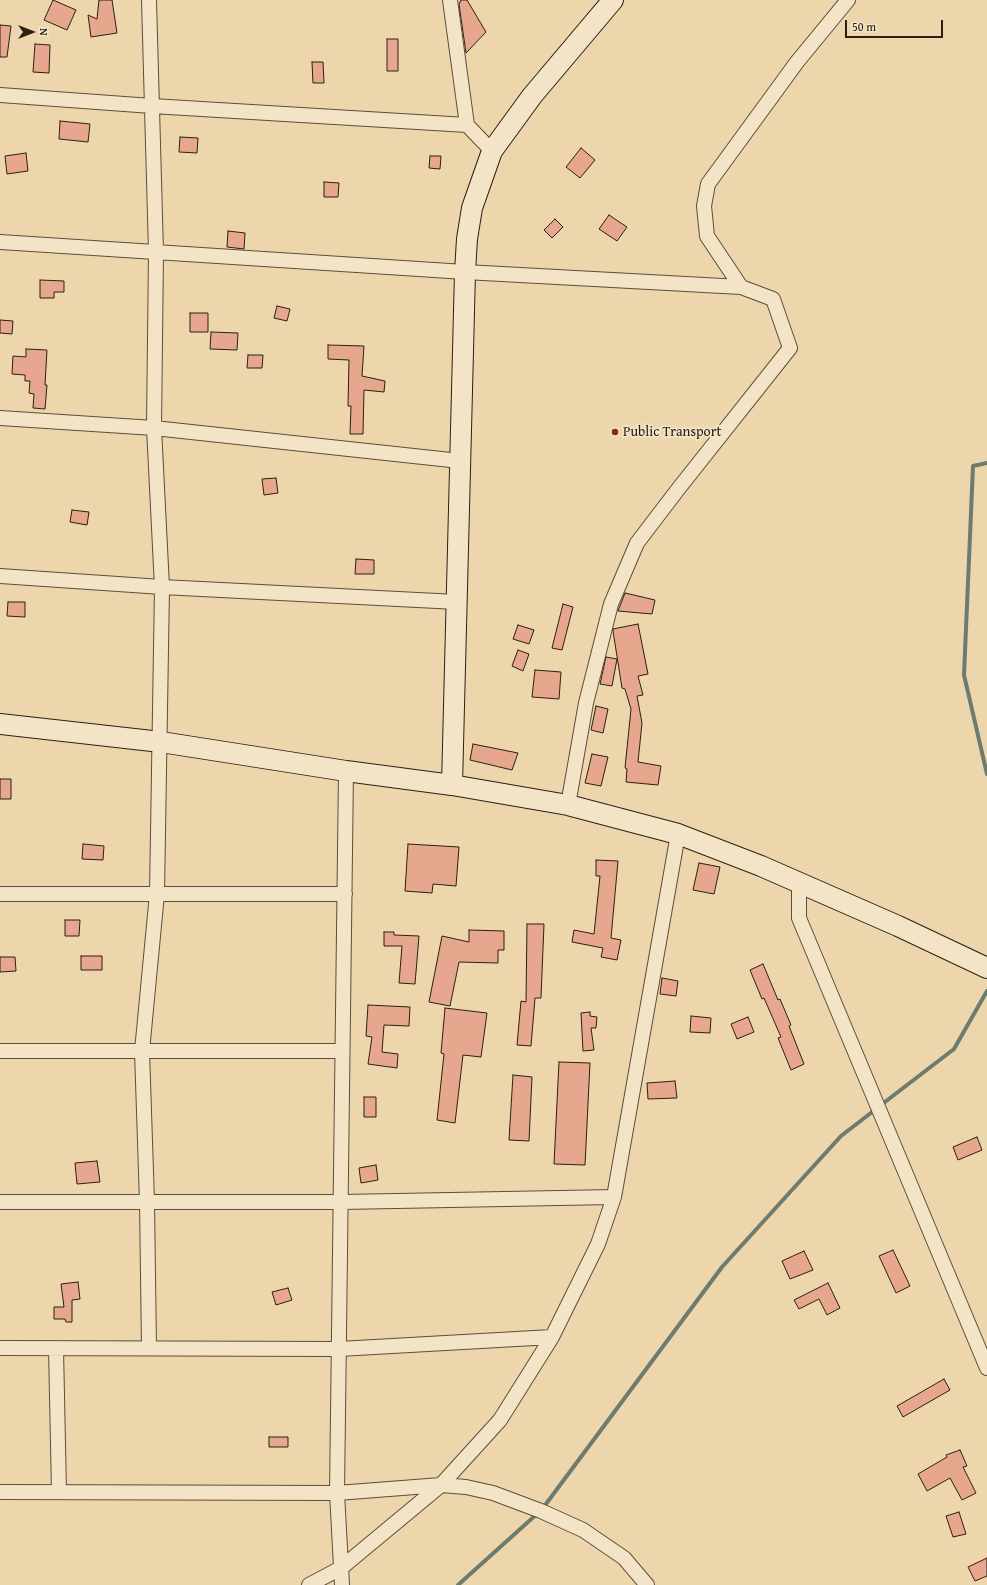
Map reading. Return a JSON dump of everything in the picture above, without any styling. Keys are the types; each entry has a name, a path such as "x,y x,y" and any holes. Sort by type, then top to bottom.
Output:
{"main road":[{"path":"452,785 465,272 467,239 472,208 492,151 532,96 613,0"},
{"path":"0,724 160,742 346,771 452,785 568,805 678,834 799,883 898,926 987,968"}],"street":[{"path":"149,0 156,252 154,428 162,587 157,894 142,1051 147,1202 149,1348"},
{"path":"450,0 467,124 492,151"},
{"path":"741,287 707,236 704,206 708,184 798,62 848,0"},
{"path":"0,95 152,106 467,124"},
{"path":"0,242 465,272 741,287 773,299 790,348 637,543 611,604 586,703 568,805"},
{"path":"0,418 154,428 460,461"},
{"path":"0,576 162,587 457,602"},
{"path":"342,1585 337,1493 346,771"},
{"path":"309,1585 341,1568 441,1485 500,1420 552,1337 598,1244 614,1197 678,834"},
{"path":"799,883 799,918 987,1368"},
{"path":"0,894 345,894"},
{"path":"0,1051 342,1052"},
{"path":"0,1202 340,1202 614,1197"},
{"path":"0,1348 338,1349 552,1337"},
{"path":"56,1348 58,1492"},
{"path":"0,1492 337,1493 441,1485 466,1487 494,1493 541,1511 583,1530 624,1558 647,1585"}],"building":[{"path":"53,0 76,10 67,30 44,20"},
{"path":"99,0 112,0 117,33 91,37 88,15 97,19"},
{"path":"461,0 467,0 486,32 466,53 459,4"},
{"path":"0,25 11,26 7,57 0,57"},
{"path":"387,39 398,39 398,71 387,71"},
{"path":"35,44 50,45 49,73 33,72"},
{"path":"312,62 323,62 324,83 313,83"},
{"path":"60,121 90,124 88,142 59,139"},
{"path":"180,137 198,138 197,153 179,152"},
{"path":"581,148 595,160 580,178 566,167"},
{"path":"26,153 28,171 7,174 5,156"},
{"path":"430,156 441,156 440,169 429,168"},
{"path":"324,182 339,183 338,197 324,197"},
{"path":"609,215 627,227 617,241 599,229"},
{"path":"555,219 563,227 552,238 544,230"},
{"path":"228,231 245,233 244,249 227,247"},
{"path":"40,280 64,281 64,292 54,292 54,298 40,298"},
{"path":"277,306 290,309 287,321 274,318"},
{"path":"190,313 208,313 208,332 190,332"},
{"path":"0,320 13,321 12,334 0,333"},
{"path":"211,332 238,333 237,350 210,349"},
{"path":"328,345 364,346 362,376 385,381 384,392 364,390 363,434 350,434 351,406 348,406 349,360 328,359"},
{"path":"26,349 47,350 45,409 33,408 34,394 29,393 30,381 25,381 25,375 12,374 13,356 26,357"},
{"path":"248,355 263,355 262,368 247,368"},
{"path":"276,478 278,493 264,495 262,479"},
{"path":"72,510 89,512 87,525 70,522"},
{"path":"356,559 374,560 374,574 355,574"},
{"path":"625,593 655,600 652,614 618,611"},
{"path":"8,602 25,602 25,617 7,616"},
{"path":"563,604 573,607 562,650 552,648"},
{"path":"638,624 648,674 638,676 643,695 637,696 642,723 638,762 661,766 658,785 626,782 627,769 625,768 631,709 625,689 622,688 613,629"},
{"path":"518,625 534,630 529,644 513,639"},
{"path":"518,650 529,654 523,671 512,666"},
{"path":"606,657 617,659 612,686 600,684"},
{"path":"535,670 561,672 559,699 532,697"},
{"path":"596,706 608,709 603,733 591,730"},
{"path":"473,744 518,753 512,770 470,760"},
{"path":"592,754 608,757 601,786 585,783"},
{"path":"0,779 11,779 11,799 0,799"},
{"path":"83,844 104,846 103,860 82,859"},
{"path":"408,844 459,847 456,886 433,884 432,893 405,891"},
{"path":"596,860 618,861 611,938 621,940 617,960 601,957 603,948 572,942 574,930 594,934 600,876 596,876"},
{"path":"699,863 720,867 714,894 693,890"},
{"path":"65,920 80,920 79,936 65,936"},
{"path":"527,924 544,924 541,998 535,998 531,1046 517,1045 521,1001 526,1002"},
{"path":"469,930 504,931 504,950 498,950 498,963 459,962 450,1006 429,1002 442,936 469,942"},
{"path":"384,932 394,932 394,935 419,936 415,984 399,983 402,946 384,946"},
{"path":"81,956 102,956 102,970 81,970"},
{"path":"0,957 15,957 16,971 0,972"},
{"path":"763,964 778,1000 780,999 791,1025 789,1026 804,1064 791,1070 778,1038 781,1037 764,998 762,999 750,970"},
{"path":"662,978 678,981 676,996 660,994"},
{"path":"368,1005 410,1007 409,1026 384,1025 382,1052 398,1054 397,1068 368,1064 372,1037 366,1036"},
{"path":"445,1008 487,1013 481,1057 463,1055 455,1123 437,1120 444,1054 441,1053"},
{"path":"590,1012 590,1016 597,1017 596,1028 591,1028 594,1050 583,1051 581,1013"},
{"path":"691,1016 711,1018 710,1033 690,1032"},
{"path":"748,1017 754,1032 737,1039 731,1024"},
{"path":"559,1062 590,1063 585,1165 554,1164"},
{"path":"513,1075 532,1077 529,1141 509,1140"},
{"path":"675,1081 677,1098 648,1099 647,1083"},
{"path":"364,1097 376,1097 376,1117 364,1117"},
{"path":"977,1137 982,1150 958,1160 953,1147"},
{"path":"97,1161 100,1182 77,1184 75,1163"},
{"path":"376,1165 378,1180 361,1183 359,1168"},
{"path":"893,1250 910,1286 896,1293 879,1256"},
{"path":"804,1251 813,1270 790,1279 782,1261"},
{"path":"78,1282 80,1299 72,1300 72,1322 66,1322 65,1319 54,1319 54,1307 64,1307 61,1284"},
{"path":"828,1283 840,1308 827,1315 819,1299 799,1309 794,1300"},
{"path":"288,1288 292,1300 276,1305 272,1292"},
{"path":"944,1379 950,1390 903,1417 897,1406"},
{"path":"269,1437 288,1437 288,1447 269,1447"},
{"path":"960,1450 967,1466 963,1467 976,1493 962,1500 950,1478 927,1491 918,1474 947,1457 946,1455"},
{"path":"959,1512 966,1534 953,1537 946,1516"},
{"path":"987,1558 987,1576 975,1581 968,1567"}],"waterway":[{"path":"987,463 973,466 964,675 987,774"},
{"path":"881,1105 954,1049 987,991"},
{"path":"543,1508 722,1267 841,1136 876,1109"},
{"path":"458,1585 538,1513"}],"place":[{"name":"Public Transport","path":"615,432"}]}
